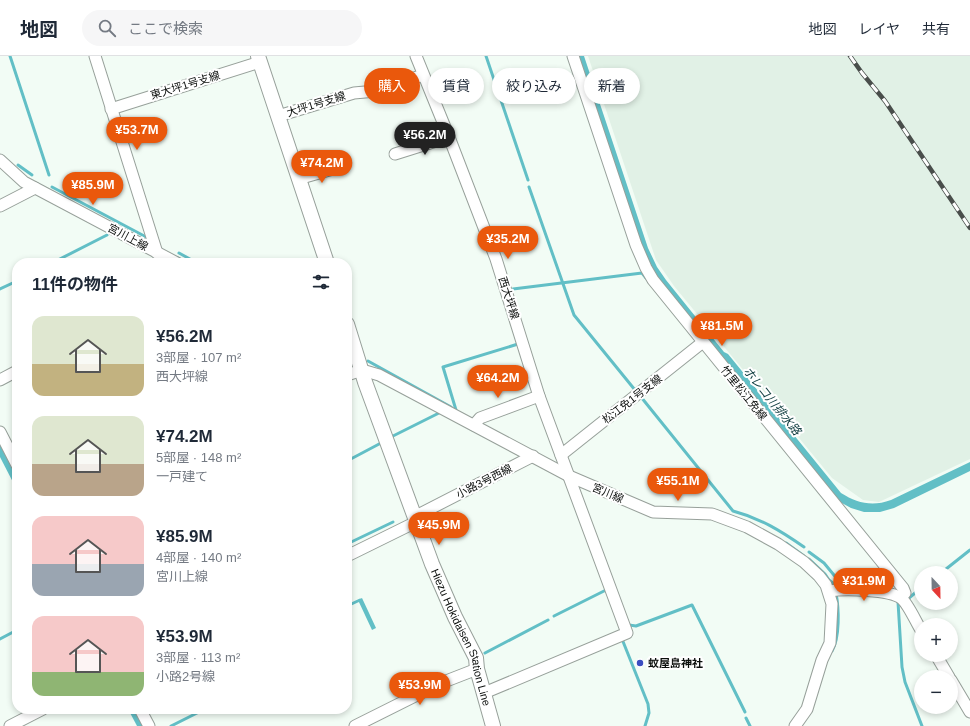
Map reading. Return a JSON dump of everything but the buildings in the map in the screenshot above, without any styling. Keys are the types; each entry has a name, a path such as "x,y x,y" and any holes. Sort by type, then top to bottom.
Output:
{"main road":[{"path":"259,59 325,258"},
{"name":"Hiezu Hokidaisen Station Line","path":"352,339 365,382 432,564 476,658 477,669 493,726"}],"street":[{"path":"95,56 157,252"},
{"name":"西大坪線","path":"416,56 496,260 539,396 627,633 484,693"},
{"name":"竹里松江免線","path":"573,56 636,246 653,280 903,588 905,593 901,598"},
{"name":"東大坪1号支線","path":"111,109 259,59"},
{"name":"大坪1号支線","path":"278,116 354,93 392,86 423,75"},
{"path":"395,154 449,137"},
{"name":"宮川上線","path":"0,160 17,176 35,188 168,258"},
{"path":"298,179 340,167"},
{"path":"0,206 35,188"},
{"name":"松江免1号支線","path":"561,455 703,342"},
{"path":"352,373 362,370"},
{"name":"宮川線","path":"362,370 379,375 569,476 653,512 712,514 746,527 778,544 804,562 819,576 829,591 832,604 830,642 822,660 807,709 795,726"},
{"path":"0,380 12,374"},
{"path":"474,425 480,418 539,396"},
{"path":"0,432 12,455"},
{"name":"小路3号西線","path":"352,553 533,456"},
{"path":"829,591 842,589 887,592 901,598 914,619"},
{"path":"355,726 441,683 477,669"},
{"path":"958,692 970,712"},
{"path":"10,726 33,714"},
{"path":"143,714 149,726"}],"shaded area":[{"path":"588,56 970,56 970,459 879,502 863,500 832,478 674,286 656,260 604,104 640,104 640,68 592,68"}],"water":[{"path":"577,56 584,56 588,68 584,68 584,77"},
{"path":"593,104 600,104 648,248 657,267 724,352 728,354 841,493 865,503 884,502 970,462 970,471 894,508 880,512 864,512 851,508 840,502 659,281 642,252"},
{"path":"0,442 12,465 12,480 0,457"},
{"path":"362,598 376,628 372,630 358,600"},
{"path":"131,714 138,714 144,726 137,726"}],"waterway":[{"path":"10,56 49,175"},
{"path":"486,56 528,180"},
{"path":"18,165 32,175"},
{"path":"52,187 148,238"},
{"path":"529,187 574,315 635,390"},
{"path":"62,258 107,235"},
{"path":"179,253 188,258"},
{"path":"513,289 642,273 646,278"},
{"path":"0,289 12,283"},
{"path":"456,410 443,367 518,344"},
{"path":"368,361 451,407"},
{"path":"641,397 733,511 752,517 770,526 804,547"},
{"path":"391,437 441,412"},
{"path":"352,458 381,443"},
{"path":"352,542 393,522"},
{"path":"786,543 804,556"},
{"path":"950,566 970,550"},
{"path":"809,552 824,563 838,580"},
{"path":"809,559 834,584 843,584"},
{"path":"554,616 606,590"},
{"path":"832,651 838,631 838,607 836,593"},
{"path":"909,598 914,594"},
{"path":"352,604 360,600 361,601"},
{"path":"898,602 902,667 905,682 922,726"},
{"path":"629,625 636,626 692,605 745,712"},
{"path":"485,653 548,620"},
{"path":"0,639 12,633"},
{"path":"622,639 648,704 649,713 645,726"},
{"path":"171,726 195,714"},
{"path":"746,718 750,726"}],"railway":[{"path":"850,56 885,101 970,228"}],"place":[{"name":"蚊屋島神社","path":"640,663"}],"water label":[{"name":"ホレコ川排水路","path":"772,401"}]}
